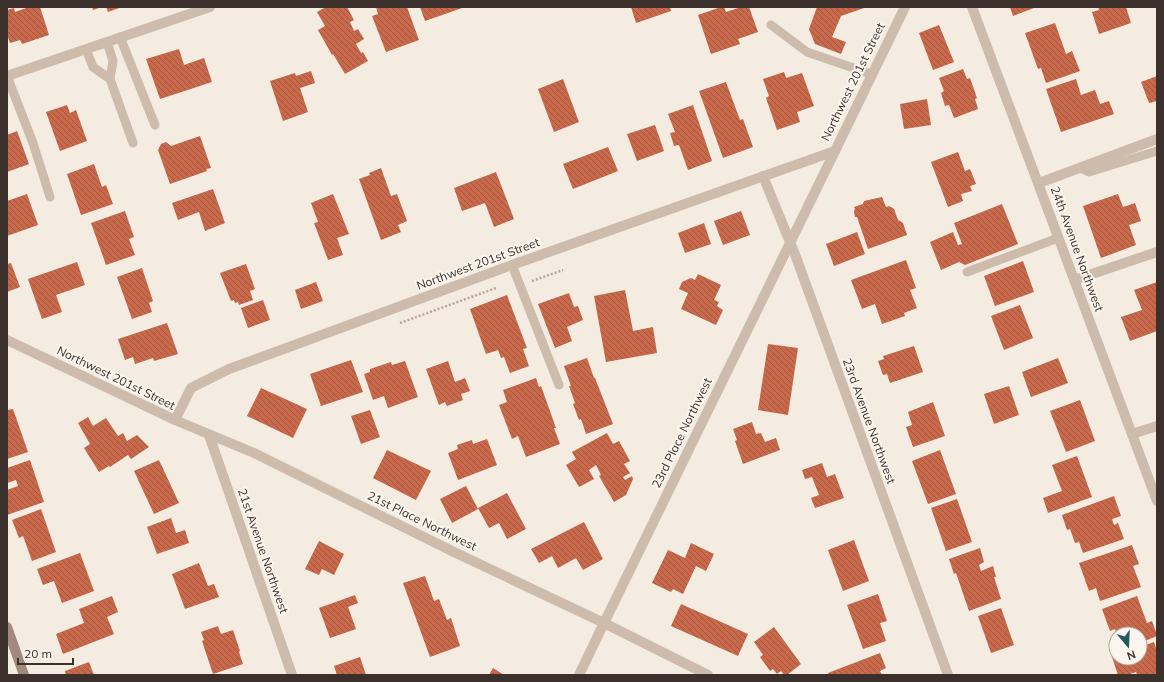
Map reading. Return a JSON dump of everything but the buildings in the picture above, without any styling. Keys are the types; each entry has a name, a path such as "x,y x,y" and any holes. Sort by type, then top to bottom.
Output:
{"street":[{"path":"7,76 210,7"},
{"name":"Northwest 201st Street","path":"7,340 175,420 191,388 229,369 512,265 836,151 905,7"},
{"name":"24th Avenue Northwest","path":"972,7 1157,501"},
{"path":"1039,183 1157,140"},
{"name":"23rd Place Northwest","path":"604,623 836,151"},
{"name":"23rd Avenue Northwest","path":"763,176 790,242 948,675"},
{"path":"1074,280 1157,252"},
{"name":"21st Place Northwest","path":"175,420 254,453 456,553 604,623"},
{"path":"1132,434 1157,426"},
{"name":"21st Avenue Northwest","path":"209,435 292,675"},
{"path":"579,675 604,623 708,675"},
{"path":"7,627 24,675"}],"lane":[{"path":"771,25 807,52 872,74"},
{"path":"120,38 155,125"},
{"path":"107,42 113,61 110,79 133,142"},
{"path":"86,49 93,67 110,79"},
{"path":"7,76 33,143 50,197"},
{"path":"1080,168 1089,172 1157,151"},
{"path":"967,272 1058,238"},
{"path":"512,265 559,385"}],"path":[{"path":"400,324 502,286 520,285 563,270"}]}
